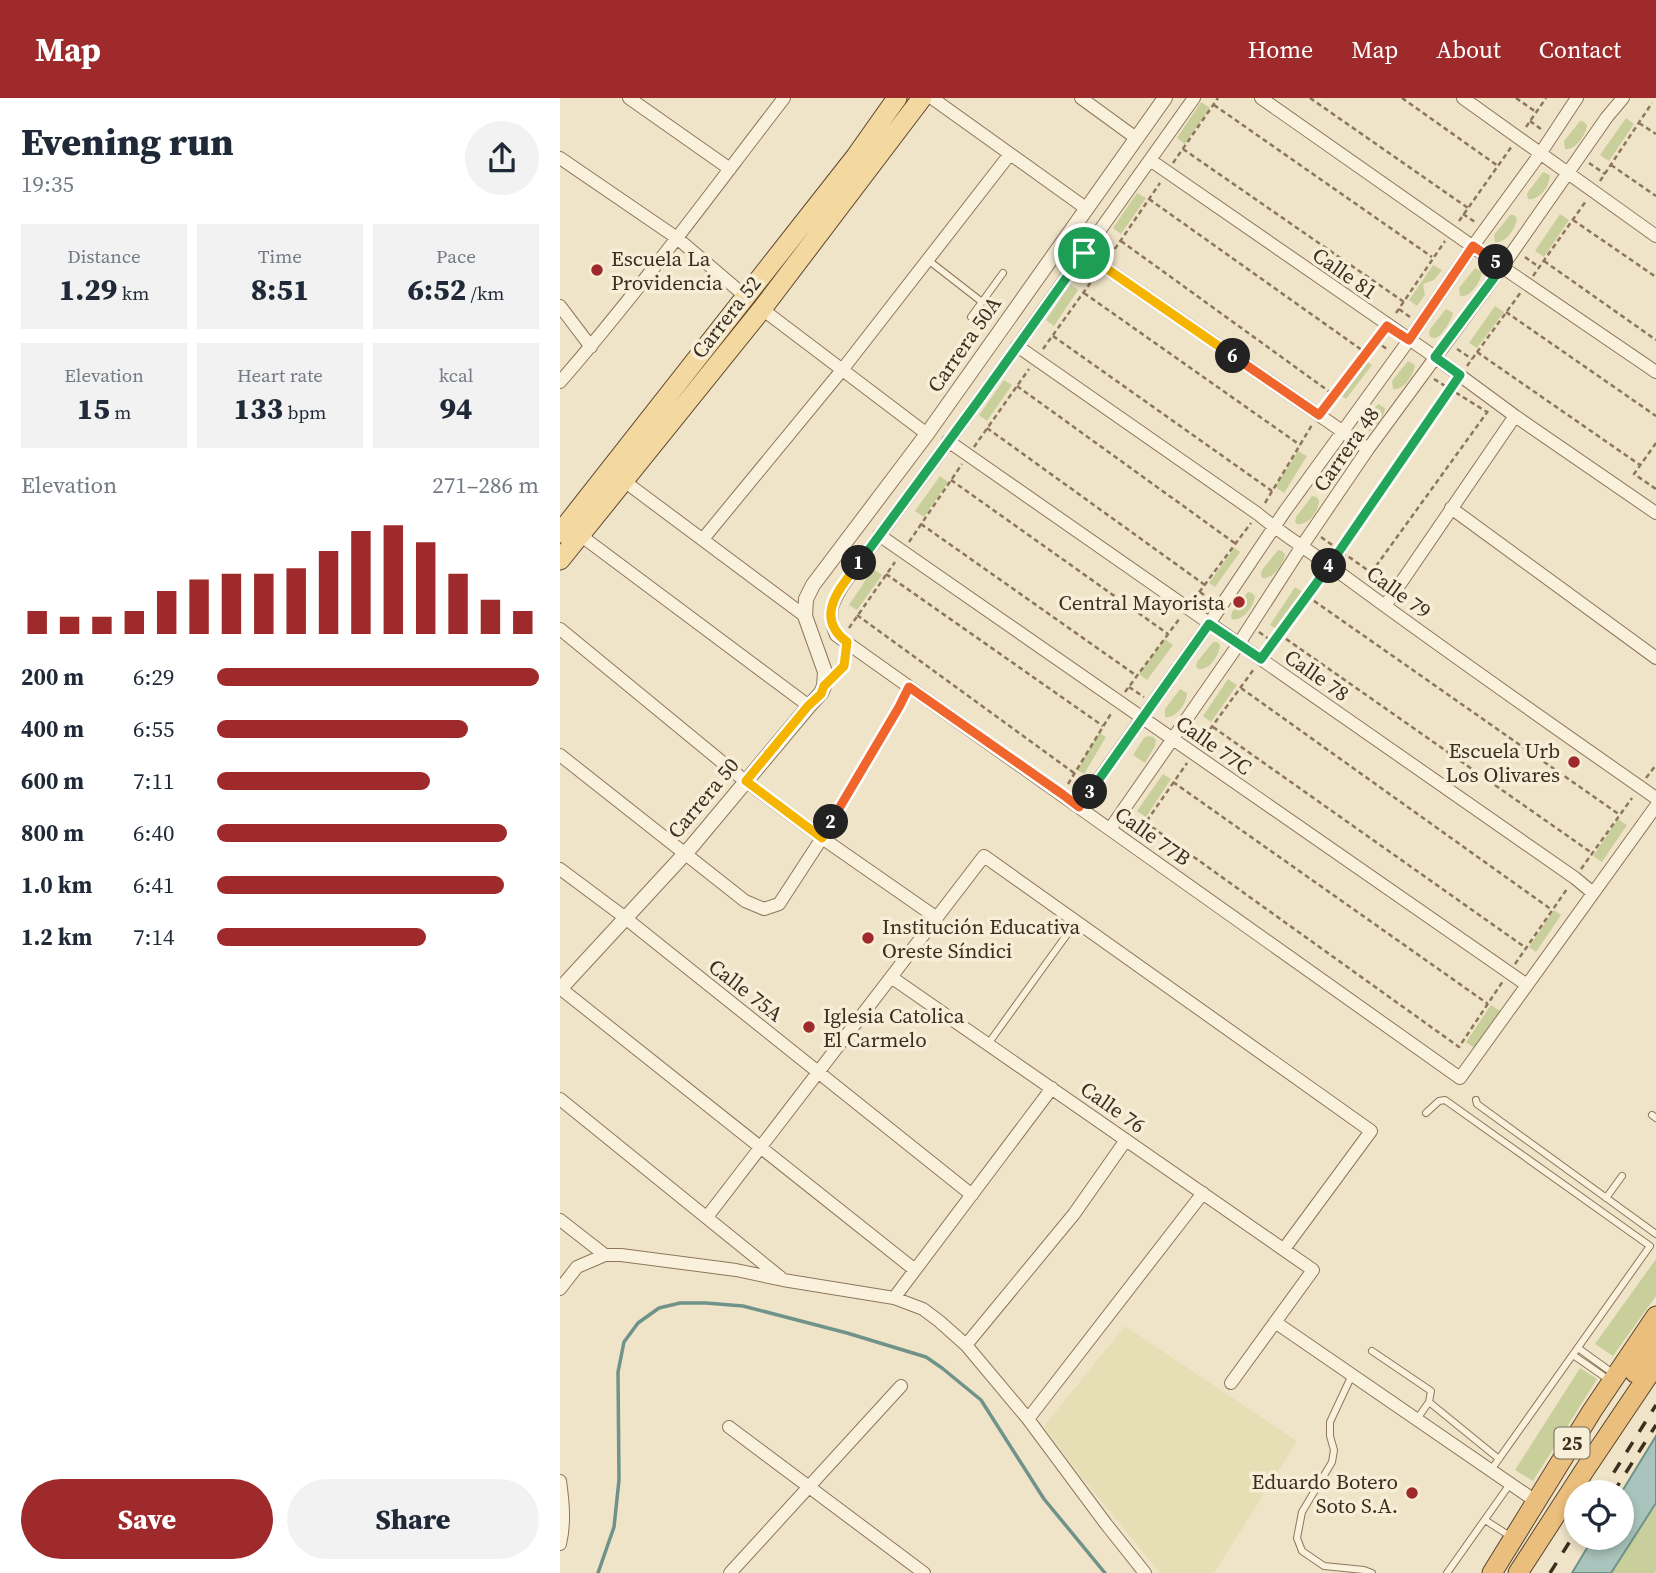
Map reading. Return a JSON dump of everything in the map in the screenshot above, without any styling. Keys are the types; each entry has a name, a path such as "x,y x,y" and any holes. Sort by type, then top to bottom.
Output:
{"highway":[{"name":"25","path":"1492,1573 1613,1378 1656,1316"},
{"path":"1584,1471 1635,1374 1656,1342"},
{"name":"25","path":"1518,1573 1656,1364"}],"main road":[{"name":"Carrera 52","path":"560,533 856,156 897,98"},
{"name":"Carrera 52","path":"560,560 762,309 922,98"}],"street":[{"path":"629,98 730,169"},
{"path":"560,382 677,238 782,98"},
{"path":"932,98 1087,209"},
{"path":"1081,98 1136,138"},
{"name":"Carrera 50A","path":"805,616 806,599 813,585 927,434 1165,98"},
{"path":"879,535 1194,98"},
{"path":"1261,98 1656,372"},
{"path":"1463,98 1656,236"},
{"name":"Carrera 48","path":"1079,807 1577,98"},
{"name":"Carrera 48","path":"1110,829 1238,645 1368,449 1623,98"},
{"path":"703,539 842,370 1010,154"},
{"path":"560,158 677,238 745,296"},
{"name":"Calle 81","path":"1150,160 1460,375 1491,407 1514,416 1655,509"},
{"path":"1084,253 1368,449"},
{"path":"560,306 591,347"},
{"path":"762,309 927,434"},
{"name":"Calle 79","path":"1017,346 1656,798"},
{"path":"1385,606 1514,416"},
{"name":"Calle 78","path":"948,442 1593,893"},
{"path":"624,481 805,616 825,672 824,686"},
{"path":"1451,508 1656,659"},
{"path":"580,535 808,706"},
{"name":"Calle 77B","path":"879,535 832,603 830,620 836,635 1460,1078 1527,985"},
{"name":"Calle 77C","path":"879,535 1527,985"},
{"path":"560,629 746,781 937,918"},
{"name":"Carrera 50","path":"560,988 685,852 821,694 824,686"},
{"path":"560,755 745,901 764,909 779,905 822,838"},
{"path":"1527,985 1656,806"},
{"path":"707,1217 984,856 1371,1131 1284,1249"},
{"name":"Calle 75A","path":"560,869 619,913 972,1195"},
{"name":"Calle 76","path":"891,976 1313,1270 1275,1322"},
{"path":"560,988 915,1270"},
{"path":"894,1298 1052,1088"},
{"path":"560,1099 783,1280"},
{"path":"966,1345 1074,1214 1126,1140"},
{"path":"1028,1419 1203,1193"},
{"path":"560,1220 605,1255"},
{"path":"736,1270 742,1257 739,1245"},
{"path":"560,1289 577,1268 605,1255 631,1256 736,1270 894,1298 923,1309 966,1345 1028,1419 1145,1573"},
{"path":"1231,1383 1275,1322 1537,1502"},
{"path":"730,1573 901,1386"},
{"path":"729,1427 924,1573"},
{"path":"560,1481 563,1531 560,1544"}],"lane":[{"path":"928,260 982,302"},
{"path":"971,317 1003,273"},
{"path":"822,838 909,687"},
{"path":"988,1044 1076,922"},
{"path":"1426,1113 1439,1101 1445,1100 1650,1246 1491,1471"},
{"path":"1476,1100 1477,1104 1656,1234"},
{"path":"1606,1198 1622,1176"},
{"path":"1578,1348 1613,1378"},
{"path":"1372,1350 1431,1391 1429,1402 1416,1419"},
{"path":"1573,1355 1613,1378"},
{"path":"1352,1375 1330,1422 1334,1450 1332,1462 1302,1512 1297,1538 1302,1551 1324,1566 1372,1573"},
{"path":"1429,1402 1499,1459"},
{"path":"1447,1573 1510,1484"},
{"path":"1485,1520 1514,1538"}],"path":[{"path":"1310,98 1468,208"},
{"path":"1402,98 1405,103 1497,166"},
{"path":"1516,98 1536,112"},
{"path":"1062,794 1119,701 1258,514 1319,415 1387,326 1546,98"},
{"path":"1131,844 1330,565 1450,389 1573,220 1652,103"},
{"path":"1214,105 1433,258"},
{"path":"1530,121 1551,136"},
{"path":"1639,122 1656,134"},
{"path":"1376,144 1380,139"},
{"path":"1183,149 1404,302"},
{"path":"1580,156 1605,174"},
{"path":"1611,165 1656,196"},
{"path":"1149,199 1275,291 1366,353"},
{"path":"1463,214 1485,230"},
{"path":"1573,220 1626,259 1656,277"},
{"path":"1121,241 1334,395"},
{"path":"1514,249 1539,267"},
{"path":"1544,261 1650,333 1656,340"},
{"path":"1084,293 1300,445"},
{"path":"1506,312 1561,353 1656,415"},
{"path":"1053,335 1272,491"},
{"path":"1446,342 1472,359"},
{"path":"1477,352 1640,465"},
{"path":"1371,573 1491,407 1450,389 1424,372"},
{"path":"1205,386 1208,380"},
{"path":"1017,386 1236,544"},
{"path":"987,428 1205,585"},
{"path":"1656,443 1634,474 1656,489"},
{"path":"951,480 1168,634"},
{"path":"1109,516 1112,512"},
{"path":"921,524 1045,609 1137,677"},
{"path":"1313,531 1396,590"},
{"path":"886,574 1103,726"},
{"path":"1307,596 1400,664 1620,815"},
{"path":"857,615 1074,773"},
{"path":"1250,626 1273,642"},
{"path":"1279,634 1592,853"},
{"path":"824,686 844,666 847,642"},
{"path":"1007,665 1010,661"},
{"path":"1129,687 1153,703"},
{"path":"1240,688 1457,845 1552,910"},
{"path":"1373,701 1377,697"},
{"path":"979,704 982,700"},
{"path":"1213,727 1526,948"},
{"path":"1523,753 1526,749"},
{"path":"1145,822 1459,1047 1574,878 1656,765"},
{"path":"1174,782 1392,939 1488,1004"},
{"path":"1307,793 1310,789"},
{"path":"1433,882 1436,878"},
{"path":"1240,890 1244,884"},
{"path":"1364,979 1369,972"}],"shaded area":[{"path":"1125,1326 1297,1441 1214,1573 1160,1573 1075,1469 1044,1426"}],"green space":[{"path":"1201,102 1210,108 1185,144 1177,138"},
{"path":"1626,118 1634,124 1609,161 1600,155"},
{"path":"1580,121 1587,125 1585,133 1573,148 1565,149 1564,141"},
{"path":"1543,172 1550,175 1546,188 1536,198 1528,199 1528,192"},
{"path":"1137,193 1146,198 1121,234 1113,228"},
{"path":"1560,214 1569,220 1544,257 1535,251"},
{"path":"1510,215 1517,218 1512,231 1503,241 1495,242 1494,235"},
{"path":"1433,265 1442,270 1434,280 1423,284 1425,295 1417,306 1409,300"},
{"path":"1475,268 1482,272 1480,280 1471,292 1460,296 1459,288"},
{"path":"1070,284 1078,290 1054,326 1046,320"},
{"path":"1495,306 1504,312 1477,348 1469,343"},
{"path":"1446,309 1453,313 1449,323 1438,337 1430,337 1430,329"},
{"path":"1364,359 1372,365 1346,399 1338,393"},
{"path":"1408,361 1415,365 1413,373 1401,388 1393,389 1392,381"},
{"path":"1004,380 1012,385 987,421 979,415"},
{"path":"1378,404 1385,408 1380,421 1374,428 1362,432 1362,424"},
{"path":"1298,451 1307,456 1284,493 1275,487"},
{"path":"1340,455 1347,458 1342,471 1333,481 1325,482 1324,475"},
{"path":"940,476 948,482 924,517 915,511"},
{"path":"1312,496 1319,500 1315,513 1305,523 1297,524 1296,517"},
{"path":"1234,548 1240,552 1215,587 1209,583"},
{"path":"1278,550 1285,554 1280,567 1274,574 1262,578 1262,570"},
{"path":"873,569 882,575 857,610 849,605"},
{"path":"1295,587 1304,593 1278,630 1270,625"},
{"path":"1248,592 1255,596 1250,608 1244,616 1232,619 1232,612"},
{"path":"1165,639 1173,645 1147,680 1139,674"},
{"path":"1213,642 1220,645 1216,658 1206,668 1198,669 1197,662"},
{"path":"1228,679 1237,685 1211,722 1203,716"},
{"path":"1180,689 1187,693 1183,706 1173,716 1165,717 1165,709"},
{"path":"1099,733 1106,737 1084,774 1077,770"},
{"path":"1148,736 1156,740 1145,763 1133,755"},
{"path":"1163,774 1171,779 1146,817 1137,811"},
{"path":"1618,819 1627,825 1602,862 1593,856"},
{"path":"1554,910 1561,915 1536,952 1529,947"},
{"path":"1491,1005 1500,1011 1474,1048 1466,1042"},
{"path":"1656,1259 1656,1296 1613,1356 1595,1344"},
{"path":"1580,1368 1597,1379 1533,1481 1515,1470"},
{"path":"1656,1503 1655,1573 1611,1573 1626,1550 1634,1550 1634,1537"}],"water":[{"path":"1656,1436 1656,1503 1634,1537 1634,1480 1629,1480"},
{"path":"1586,1550 1626,1550 1611,1573 1572,1573"}],"waterway":[{"path":"598,1573 614,1527 619,1480 618,1372 624,1342 638,1323 659,1308 680,1303 743,1306 926,1357 981,1400 1044,1499 1105,1573"}],"railway":[{"path":"1609,1480 1656,1405"},
{"path":"1621,1480 1656,1425"},
{"path":"1550,1573 1564,1550"}],"place":[{"name":"Escuela La Providencia","path":"597,270"},
{"name":"Central Mayorista","path":"1239,602"},
{"name":"Escuela Urb Los Olivares","path":"1574,762"},
{"name":"Institución Educativa Oreste Síndici","path":"868,938"},
{"name":"Iglesia Catolica El Carmelo","path":"809,1027"},
{"name":"Eduardo Botero Soto S.A.","path":"1412,1493"}],"route":[{"path":"1473,246 1502,267 1435,357 1460,375 1330,565 1261,659 1209,624 1079,807 909,687 822,838 746,781 821,694 824,686 844,666 847,642 836,635 830,620 832,603 843,585 1084,253 1319,415 1387,326 1409,340 1473,246"}]}
